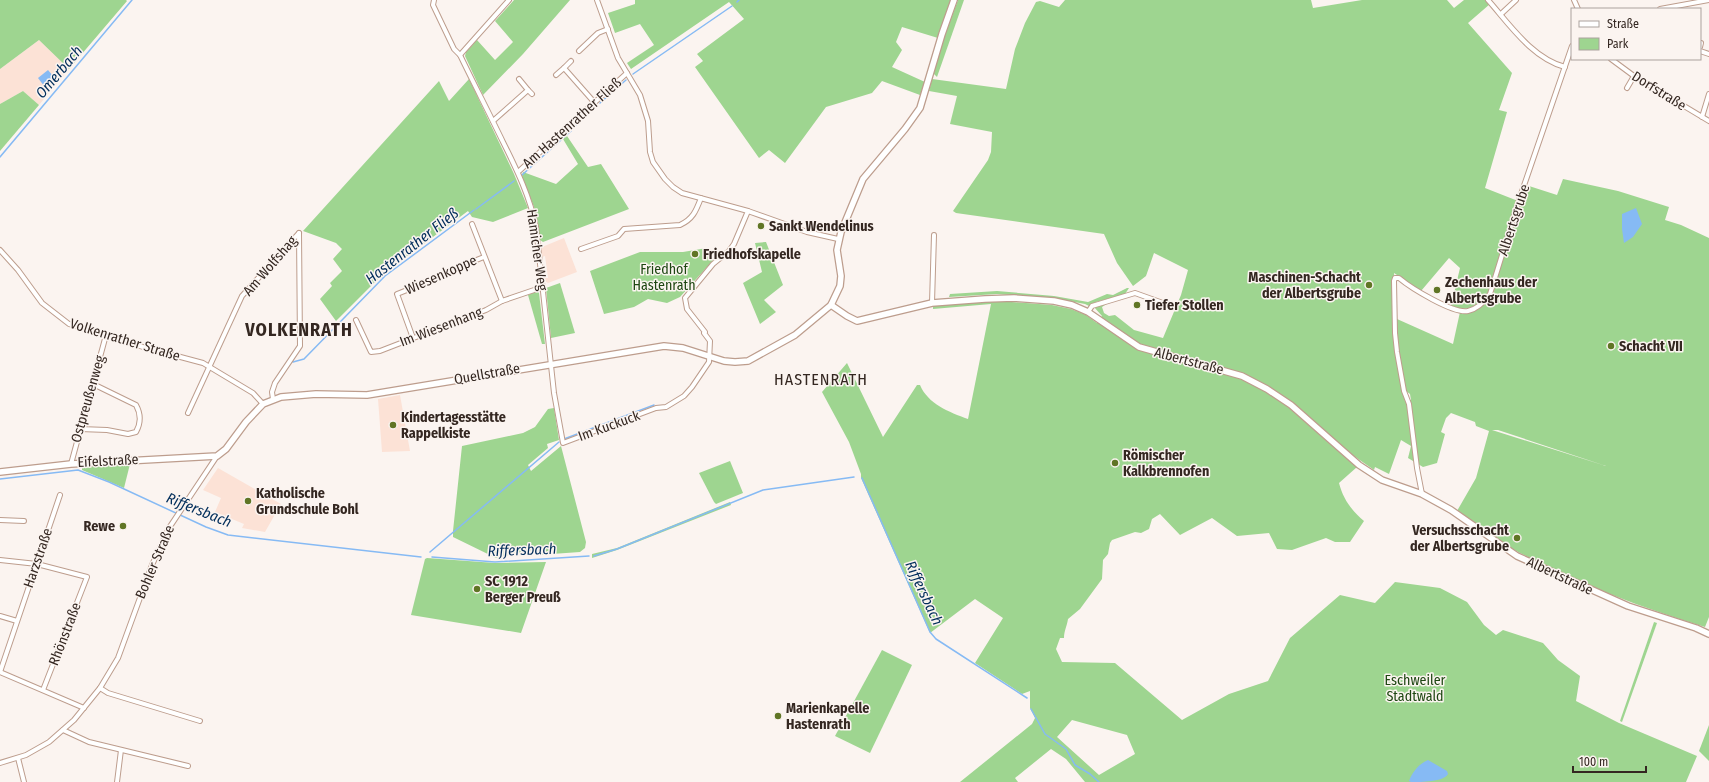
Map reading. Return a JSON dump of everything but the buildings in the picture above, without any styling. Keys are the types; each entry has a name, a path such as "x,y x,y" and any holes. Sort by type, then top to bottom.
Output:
{"main road":[{"path":"831,305 840,286 841,276 837,250 838,239 863,179 906,129 920,108 942,34 954,0"},
{"name":"Albertstraße","path":"831,305 857,321 932,304 1014,298 1054,301 1072,305 1088,312 1139,347 1242,376 1267,389 1291,405 1359,465 1382,480 1422,494 1451,510 1517,556 1628,606 1709,634"},
{"name":"Quellstraße","path":"263,404 273,399 316,394 367,395 664,346 683,348 735,362 748,360 795,335 831,305"},
{"name":"Bohler Straße","path":"217,456 226,449 246,422 263,404"},
{"name":"Eifelstraße","path":"0,472 71,464 217,456"}],"street":[{"name":"Hamicher Weg","path":"434,0 433,5 454,49 460,55 518,172 532,208 536,227 550,364"},
{"path":"460,55 509,0"},
{"path":"597,0 618,58 640,95 648,121 650,152 653,162 665,179 673,187 682,193 748,211 807,232 838,239"},
{"path":"1488,0 1541,56 1565,67"},
{"path":"1501,14 1516,0"},
{"path":"1679,0 1680,5"},
{"path":"1665,8 1709,0"},
{"path":"579,51 598,33 608,29"},
{"name":"Albertsgrube","path":"1422,494 1417,468 1409,404 1404,391 1394,333 1394,281 1396,278 1399,278 1411,288 1457,310 1470,310 1486,299 1490,294 1519,200 1571,49"},
{"name":"Dorfstraße","path":"1612,60 1634,76 1709,121"},
{"path":"556,74 571,61"},
{"path":"564,68 594,102"},
{"name":"Am Hastenrather Fließ","path":"518,172 627,73"},
{"path":"1627,88 1634,76"},
{"path":"519,79 532,94"},
{"path":"493,121 528,90"},
{"path":"1702,117 1709,94"},
{"path":"582,249 618,236 624,230 680,225 688,222 695,214 701,198"},
{"path":"710,356 710,342 704,333 705,332 687,309 685,298 713,264 729,251 748,211"},
{"name":"Wiesenkoppe","path":"472,224 502,301"},
{"name":"Am Wolfshag","path":"209,365 242,296 300,233 300,346 275,383 272,392 273,399"},
{"path":"932,304 934,235"},
{"name":"Volkenrather Straße","path":"0,250 18,270 42,303 62,320 69,324 106,336 209,365 254,393 263,404"},
{"name":"Wiesenkoppe","path":"413,338 397,294 429,282 484,256"},
{"name":"Im Wiesenhang","path":"356,320 370,352 380,351 486,310 502,301 542,287"},
{"path":"1088,312 1092,306 1135,293 1174,307"},
{"name":"Ostpreußenweg","path":"71,464 106,336"},
{"name":"Im Kuckuck","path":"550,364 563,443 656,408 666,407 684,396 692,387 707,367 710,356"},
{"path":"188,413 209,365"},
{"path":"80,429 107,430 128,434 136,432 139,426 140,417 136,405 92,384"},
{"name":"Bohler Straße","path":"0,763 18,758 49,742 84,708 100,688 118,658 152,565 176,516 217,456"},
{"name":"Harzstraße","path":"0,672 60,495"},
{"path":"0,520 24,521"},
{"path":"0,560 37,564"},
{"name":"Rhönstraße","path":"37,564 87,577 43,690"},
{"path":"0,616 17,621"},
{"path":"0,672 84,708"},
{"path":"100,688 108,694 200,721"},
{"path":"63,730 89,742 188,766"},
{"path":"117,782 121,750"},
{"path":"18,758 24,782"}],"shaded area":[{"path":"39,40 69,69 39,105 23,91 0,104 0,69"},
{"path":"564,238 577,272 548,283 544,278 548,278 545,256 542,257 541,248"},
{"name":"Kindertagesstätte Rappelkiste","path":"400,395 410,451 382,452 378,399"},
{"name":"Katholische Grundschule Bohl","path":"218,468 281,504 265,532 242,528 244,524 215,512 221,498 203,490"}],"green space":[{"path":"0,0 127,1 69,69 39,40 0,69"},
{"path":"514,0 570,0 523,54 483,95 465,56 466,52 477,40 495,60 513,42 495,21"},
{"path":"635,0 951,0 938,38 902,27 896,42 902,50 892,67 925,82 920,95 882,81 872,93 826,107 785,163 769,150 759,158 695,67 703,61 697,54 744,19 729,2 631,69 627,63 654,45 640,24 615,33 608,13 635,4"},
{"path":"958,0 964,0 937,77 933,73 943,40"},
{"name":"Eschweiler Stadtwald","path":"1065,0 1311,0 1313,8 1362,0 1447,0 1454,8 1464,0 1486,0 1490,4 1468,23 1512,73 1499,110 1507,112 1485,188 1518,201 1488,293 1481,302 1472,307 1462,309 1451,306 1460,268 1449,258 1421,291 1394,273 1397,319 1453,344 1460,312 1463,313 1488,300 1492,294 1526,187 1529,186 1557,195 1563,179 1618,191 1669,207 1665,220 1681,225 1709,238 1709,617 1705,627 1658,612 1565,575 1512,549 1457,511 1476,478 1489,431 1476,426 1475,422 1451,413 1446,418 1441,432 1445,434 1437,463 1423,467 1408,458 1411,446 1401,440 1389,474 1375,467 1374,470 1354,456 1351,462 1357,467 1339,483 1348,504 1364,521 1350,542 1335,542 1326,538 1292,550 1277,549 1269,533 1237,536 1212,518 1180,535 1160,514 1152,519 1149,529 1141,533 1135,532 1112,540 1108,554 1103,560 1102,579 1080,609 1068,619 1064,638 1060,638 1056,649 1062,662 1115,663 1182,720 1229,694 1268,681 1290,638 1340,595 1375,603 1395,582 1440,588 1467,602 1484,625 1496,635 1503,630 1543,643 1558,660 1580,676 1576,701 1619,723 1697,756 1686,782 1085,782 1066,759 1051,749 1015,778 1018,782 960,782 1032,724 1035,718 1030,708 1030,691 1022,694 975,663 1003,618 975,599 930,633 861,478 861,474 849,442 822,392 847,363 883,437 917,385 920,385 928,397 940,406 968,419 991,304 933,309 933,306 999,301 1052,305 1071,309 1086,315 1097,323 1102,316 1094,307 1111,301 1102,307 1104,313 1109,316 1115,315 1134,330 1163,338 1181,295 1188,270 1154,253 1146,276 1133,286 1117,263 1104,234 956,213 953,211 988,160 991,152 992,132 950,124 957,96 929,91 932,79 1006,89 1015,49 1025,23 1036,2 1040,1 1059,7","holes":["1394,319 1398,352 1406,391 1410,394 1411,400 1406,399 1395,354","1492,430 1498,430 1606,466","1072,720 1127,735 1135,754 1099,775 1057,737"]},
{"path":"469,79 514,174 528,208 493,222 472,217 468,211 383,274 336,321 320,299 332,286 330,283 342,271 333,259 342,249 336,243 303,231 439,81 449,101"},
{"path":"23,91 39,105 0,151 0,104"},
{"path":"567,136 588,167 601,164 629,209 543,242 540,240 534,207 522,176 523,172 556,184 578,164 563,139"},
{"path":"766,242 783,285 764,300 776,312 760,324 743,283 762,272 755,243"},
{"name":"Friedhof Hastenrath","path":"707,248 716,257 680,297 667,303 648,299 634,307 604,314 590,271 640,252 683,252"},
{"path":"560,283 575,333 551,338 546,288"},
{"path":"1129,288 1125,294 1096,302 1089,306 1053,298 997,294 949,297 950,294 997,291 1054,296 1088,302 1107,294 1113,295"},
{"path":"537,291 539,293 545,344 542,344 528,295"},
{"path":"554,408 559,440 547,444 548,448 528,465 531,471 561,446 586,542 585,548 580,552 538,555 531,552 512,553 505,557 496,558 453,537 462,446 523,433 535,427 548,409"},
{"path":"730,461 743,493 716,504 699,473"},
{"path":"130,464 124,488 82,470 82,467"},
{"path":"730,502 731,505 617,550 592,558 592,554 617,548"},
{"name":"SC 1912 Berger Preuß","path":"425,559 495,563 546,562 521,633 411,615"},
{"path":"1654,622 1657,623 1622,722 1620,721"},
{"path":"882,650 912,665 870,753 835,736"},
{"path":"1709,725 1709,761 1699,751"}],"water":[{"path":"48,70 54,77 44,86 38,78"},
{"path":"1636,208 1642,224 1633,237 1624,243 1622,214"},
{"path":"1428,760 1447,771 1448,774 1442,779 1432,781 1409,781 1417,768"}],"waterway":[{"name":"Omerbach","path":"0,157 132,0"},
{"name":"Hastenrather Fließ","path":"633,74 732,6"},
{"name":"Hastenrather Fließ","path":"600,103 626,80"},
{"name":"Hastenrather Fließ","path":"576,125 594,108"},
{"name":"Hastenrather Fließ","path":"522,175 571,131"},
{"name":"Hastenrather Fließ","path":"476,209 514,181"},
{"name":"Hastenrather Fließ","path":"293,362 304,359 385,276 474,210"},
{"path":"564,439 654,405"},
{"path":"430,552 559,442"},
{"name":"Riffersbach","path":"0,479 78,470 109,482 206,527 228,535 421,557"},
{"name":"Riffersbach","path":"594,556 617,549 763,490 854,477"},
{"name":"Riffersbach","path":"862,478 930,632 936,639 1027,698"},
{"name":"Riffersbach","path":"432,557 495,562 589,556"},
{"path":"1031,709 1045,734 1066,749 1075,765 1090,774 1099,782"}],"place":[{"name":"Sankt Wendelinus","path":"761,226"},
{"name":"Friedhofskapelle","path":"695,254"},
{"name":"Maschinen-Schacht der Albertsgrube","path":"1369,285"},
{"name":"Zechenhaus der Albertsgrube","path":"1437,290"},
{"name":"Tiefer Stollen","path":"1137,305"},
{"name":"Schacht VII","path":"1611,346"},
{"name":"Kindertagesstätte Rappelkiste","path":"393,425"},
{"name":"Römischer Kalkbrennofen","path":"1115,463"},
{"name":"Katholische Grundschule Bohl","path":"248,501"},
{"name":"Rewe","path":"123,526"},
{"name":"Versuchsschacht der Albertsgrube","path":"1517,538"},
{"name":"SC 1912 Berger Preuß","path":"477,589"},
{"name":"Marienkapelle Hastenrath","path":"778,716"}],"district":[{"name":"VOLKENRATH","path":"299,330"},
{"name":"HASTENRATH","path":"821,379"}]}
